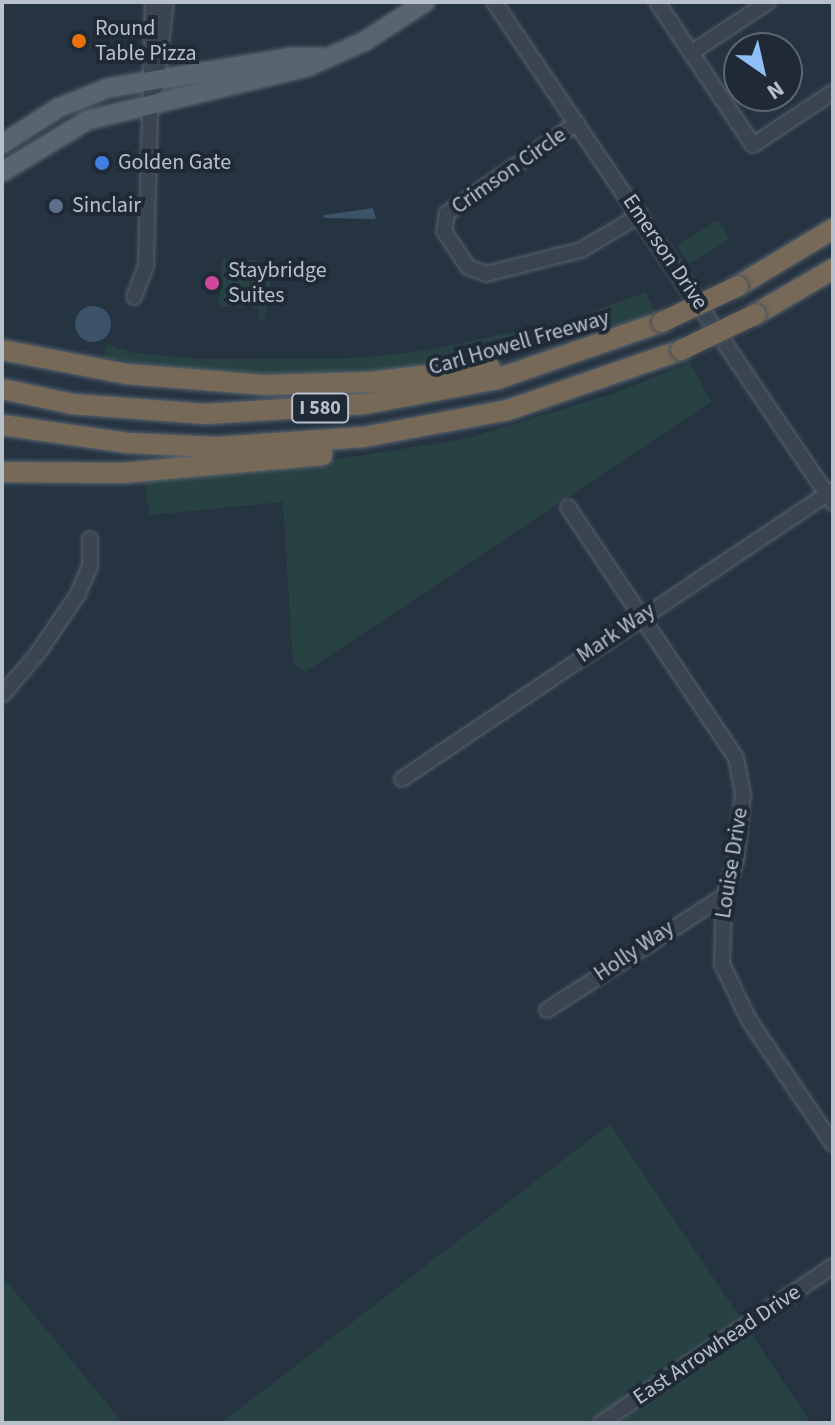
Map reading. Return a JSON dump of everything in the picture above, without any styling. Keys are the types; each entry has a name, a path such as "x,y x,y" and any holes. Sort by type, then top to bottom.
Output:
{"highway":[{"name":"Carl Howell Freeway","path":"2,389 127,409 296,411 431,394 552,363 662,322 738,286 833,229"},
{"name":"I 580","path":"2,425 129,443 298,444 445,424 576,390 681,350 756,314 833,269"},
{"path":"2,350 164,378 340,384 480,369 630,335"},
{"path":"2,472 169,471 358,451 460,431 576,390"}],"main road":[{"path":"398,20 410,2"},
{"path":"2,172 78,124 149,102 301,69 398,20 425,2"},
{"path":"2,144 11,134 83,97 154,80 293,57 323,58"}],"street":[{"path":"153,2 154,80"},
{"path":"134,297 146,265 149,102 166,2"},
{"name":"Emerson Drive","path":"494,2 831,495"},
{"path":"657,2 753,145 833,92"},
{"path":"691,53 768,2"},
{"name":"Crimson Circle","path":"577,123 450,209 443,227 453,246 470,269 486,274 592,246 640,215"},
{"name":"Mark Way","path":"402,779 644,614 831,495"},
{"name":"Louise Drive","path":"568,507 644,614 736,758 741,815 736,860 724,896 722,964 730,987 833,1144"},
{"path":"2,695 38,653 78,594 90,566 90,539"},
{"name":"Holly Way","path":"547,1010 724,896"},
{"name":"East Arrowhead Drive","path":"601,1423 833,1266"}],"green space":[{"path":"718,220 730,239 689,264 677,245"},
{"path":"222,258 274,262 264,321 259,320 259,310 249,306 219,307"},
{"path":"646,292 654,311 628,322 448,365 374,373 226,374 103,358 107,344 133,353 200,359 358,358 429,350 570,320"},
{"path":"690,362 711,402 305,672 293,663 283,502 150,515 144,481 284,468 469,438 618,392"},
{"path":"610,1124 741,1319 586,1423 221,1423"},
{"path":"2,1276 123,1423 2,1423"},
{"path":"750,1332 811,1423 619,1423"}],"water":[{"path":"373,208 376,219 323,218 324,215"},
{"path":"93,306 105,312 111,324 105,336 93,342 81,336 75,324 81,312"}],"place":[{"name":"Round Table Pizza","path":"79,41"},
{"name":"Golden Gate","path":"102,163"},
{"name":"Sinclair","path":"56,206"},
{"name":"Staybridge Suites","path":"212,283"}]}
